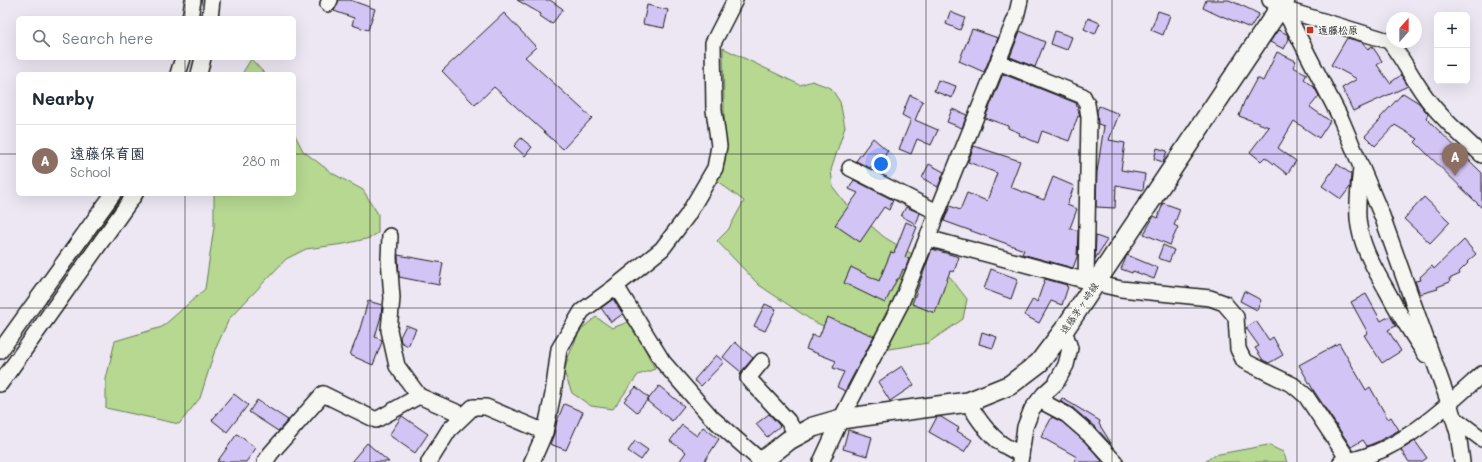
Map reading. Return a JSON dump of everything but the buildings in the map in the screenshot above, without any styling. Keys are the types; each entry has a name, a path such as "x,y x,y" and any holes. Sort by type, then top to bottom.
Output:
{"main road":[{"name":"遠藤茅ヶ崎線","path":"762,462 797,435 813,428 841,419 968,402 1010,385 1039,364 1064,330 1090,282 1280,4"}],"street":[{"path":"190,16 193,0"},
{"path":"210,16 212,0"},
{"path":"532,462 545,432 554,394 559,349 582,310 616,286 662,249 687,216 715,168 719,146 714,110 713,43 735,0"},
{"path":"820,462 901,303 1016,17 1020,0"},
{"path":"1280,4 1389,41 1398,53 1412,78 1432,105 1482,155"},
{"path":"1280,4 1292,24 1341,119 1382,216 1454,418 1458,433 1462,462"},
{"path":"179,72 182,60"},
{"path":"200,72 202,60"},
{"path":"998,62 1083,96 1087,104 1089,117 1090,282"},
{"path":"1361,167 1358,195 1358,218 1362,240 1369,259 1405,324 1438,372"},
{"path":"850,168 937,212"},
{"path":"0,351 111,196"},
{"path":"0,384 134,196"},
{"path":"390,236 389,258 392,298 389,330 397,366 419,396 462,415"},
{"path":"927,238 1121,289 1210,298 1224,303 1236,316 1238,350 1244,361 1293,385 1306,396 1347,462 1372,454 1407,436 1427,422 1482,374"},
{"path":"616,286 663,362 711,417 762,462"},
{"path":"968,402 981,424 992,436 1021,458 1025,427 1032,409 1056,383 1066,365 1070,348 1064,330"},
{"path":"762,361 748,378 788,421 797,435"},
{"path":"265,462 271,453 323,394 376,420 419,396"},
{"path":"1039,400 1067,415 1090,435 1115,462"},
{"path":"430,462 449,430 462,415 473,406 486,407 545,432"},
{"path":"1454,418 1482,438"}],"green space":[{"path":"723,48 800,85 812,81 831,88 840,102 845,127 831,170 833,187 846,204 884,237 950,277 967,299 963,319 928,343 882,350 814,322 759,285 717,241 728,230 744,201 717,181 725,163"},
{"path":"250,60 252,60 263,72 243,72"},
{"path":"296,137 303,151 332,173 363,190 378,214 378,233 370,238 344,244 306,249 286,259 229,319 215,350 200,398 179,424 106,408 106,379 115,341 162,327 205,289 214,227 214,196 296,196"},
{"path":"596,317 612,328 631,321 655,369 638,375 613,409 591,406 572,393 564,372 569,355 580,330"},
{"path":"1268,445 1283,452 1287,462 1205,462 1214,455"}],"place":[{"name":"遠藤松原","path":"1310,30"},
{"name":"遠藤保育園","path":"1455,176"}]}
